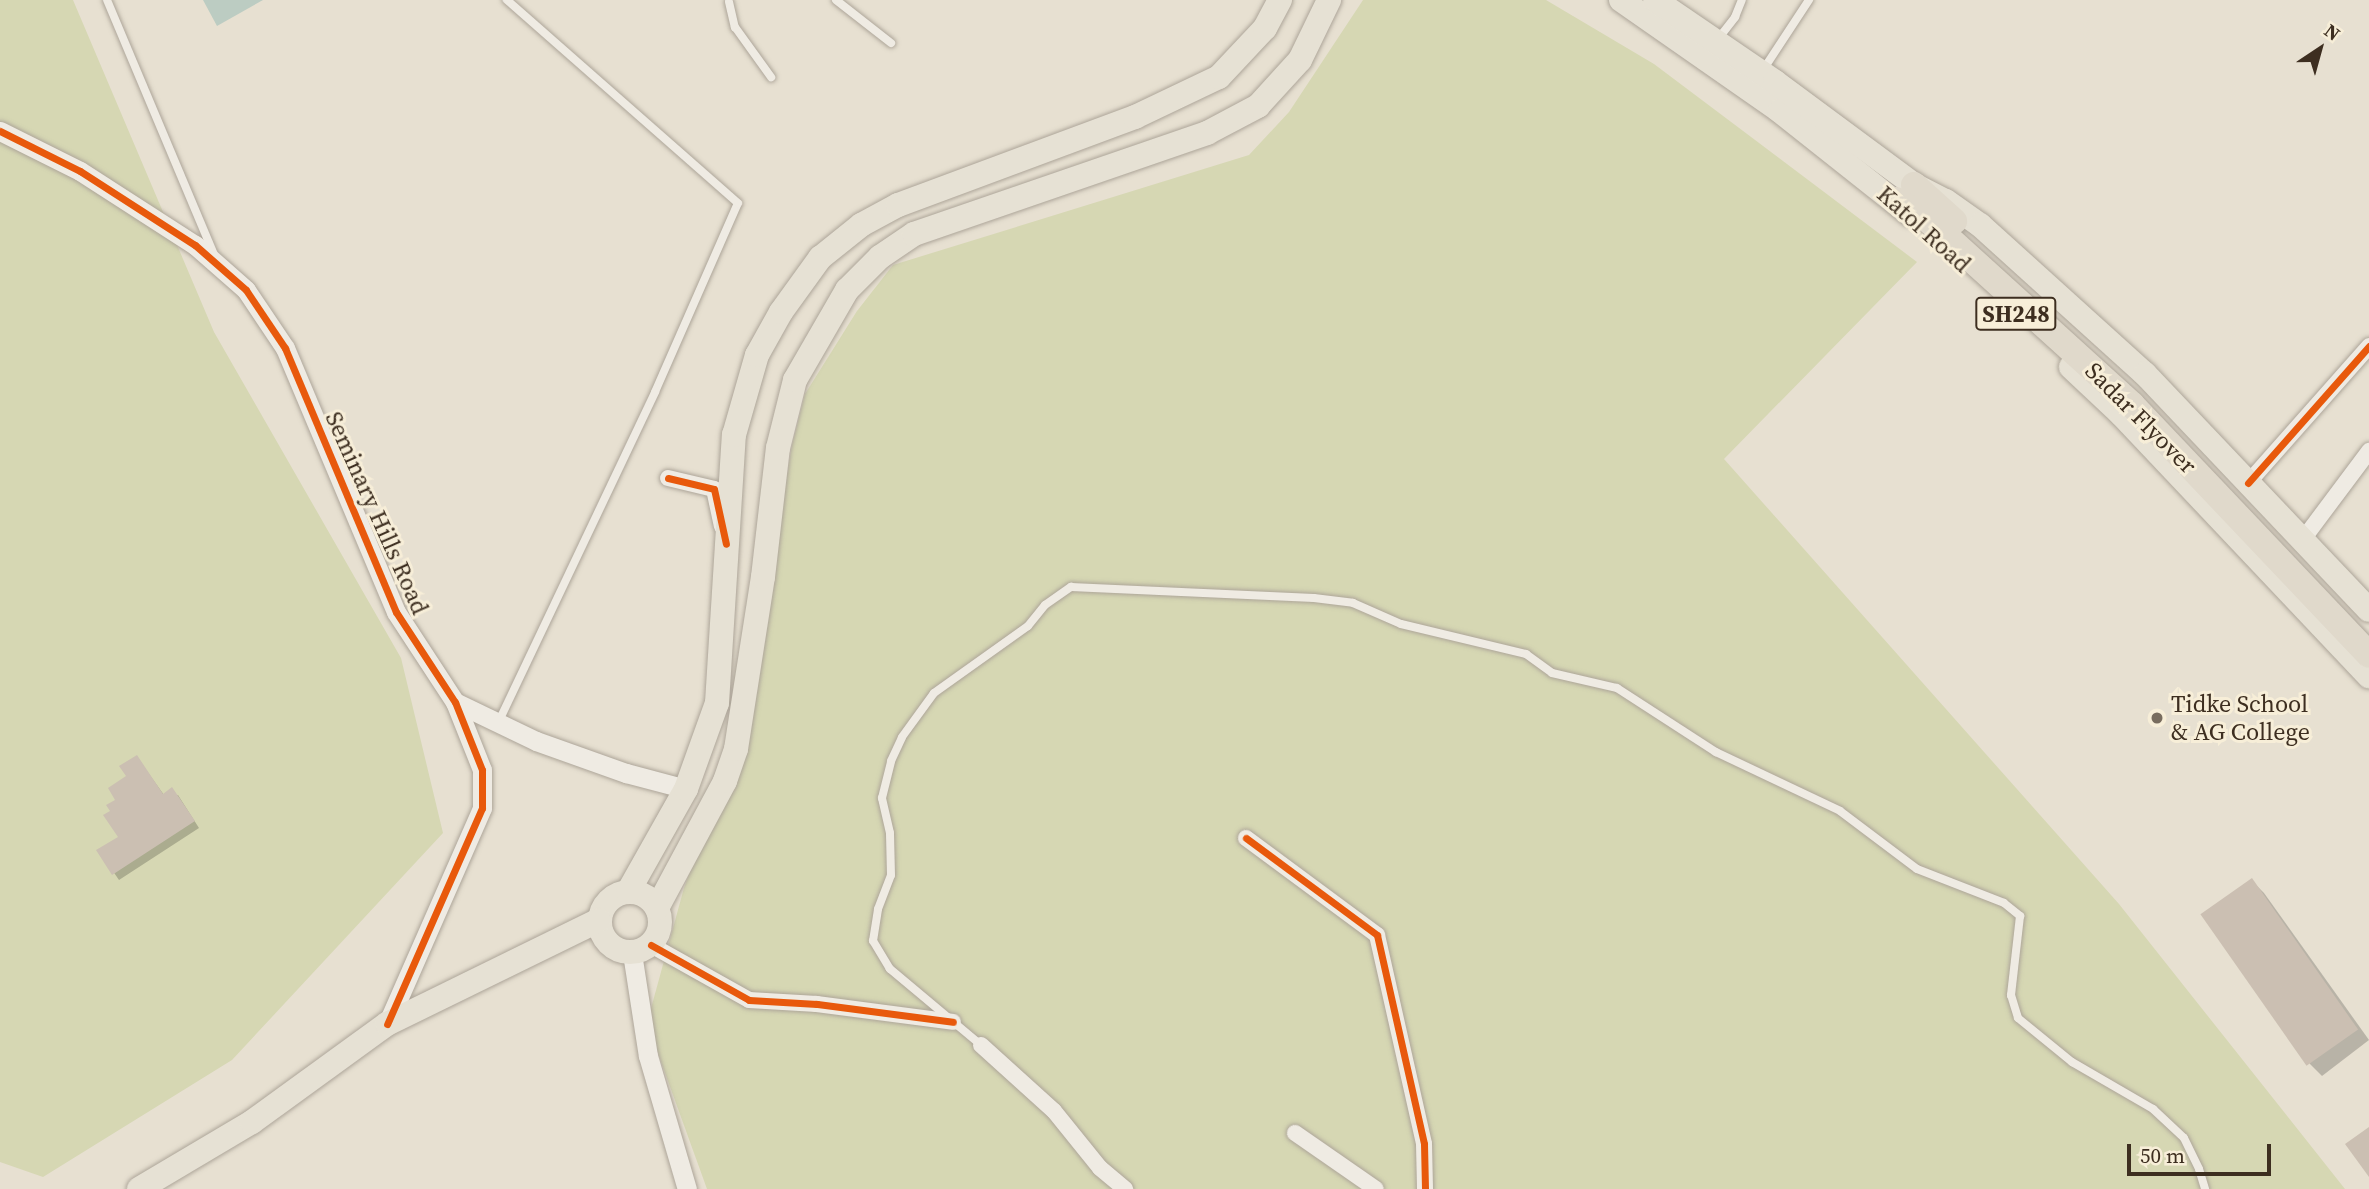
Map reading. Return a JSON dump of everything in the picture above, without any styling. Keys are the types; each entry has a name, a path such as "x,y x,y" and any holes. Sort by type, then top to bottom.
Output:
{"highway":[{"name":"Sadar Flyover","path":"1905,193 1926,218 1967,243 2138,394 2369,641"},
{"name":"Sadar Flyover","path":"1967,243 2132,405 2369,655"}],"main road":[{"path":"628,892 686,789 718,704 734,435 757,355 781,312 820,258 861,225 898,205 1135,117 1219,77 1265,28 1280,0"},
{"path":"657,908 725,781 736,750 763,577 778,448 795,380 847,289 880,257 914,234 1207,133 1258,106 1300,60 1329,0"},
{"name":"Katol Road","path":"1621,0 1780,111 1905,193 1946,201 1980,225 2073,306 2145,374 2304,538 2369,610"},
{"name":"Katol Road","path":"1655,0 1762,72 1905,193 2121,414 2369,676"},
{"path":"628,892 645,896 657,908 661,921 659,934 641,949 615,949 603,937 599,920 604,906 614,896 628,892"},
{"path":"139,1189 251,1122 387,1024 599,920"}],"street":[{"name":"Seminary Hills Road","path":"0,131 80,171 195,246 246,290 285,348 396,612 455,702 482,770 482,808 387,1024"},
{"path":"2248,483 2369,346"},
{"path":"2304,538 2369,451"},
{"path":"668,478 714,489 726,544"},
{"path":"455,702 536,741 626,774 686,789"},
{"path":"1246,838 1377,935 1424,1144 1425,1189"},
{"path":"687,1189 648,1056 641,949 748,1000 817,1004 953,1022"},
{"path":"981,1045 1054,1111 1100,1168 1125,1189"},
{"path":"1295,1133 1376,1189"}],"lane":[{"path":"107,0 219,267"},
{"path":"499,722 655,392 738,202 507,0"},
{"path":"836,0 891,43"},
{"path":"1717,41 1735,17 1742,0"},
{"path":"1762,72 1810,0"},
{"path":"729,1 735,27 771,77"},
{"path":"981,1045 890,969 873,941 878,909 891,875 890,833 882,797 902,737 933,693 1028,626 1045,605 1071,587 1272,596 1353,603 1401,624 1526,654 1552,673 1617,688 1716,752 1840,811 1917,869 2004,903 2020,916 2011,995 2018,1017 2072,1062 2153,1109 2184,1138 2199,1169 2204,1189"}],"green space":[{"path":"0,0 73,0 214,332 401,658 443,833 232,1060 43,1177 0,1162"},
{"path":"1363,0 1546,0 1654,64 1917,262 1724,459 2119,904 2345,1189 707,1189 647,1023 684,888 747,714 792,445 805,394 857,311 893,265 1249,155 1289,112"}],"shaded area":[{"path":"203,0 263,0 217,26"}],"building":[{"path":"137,755 163,794 172,787 195,821 112,875 96,850 118,837 103,815 110,811 106,805 115,800 108,788 126,776 119,766"},
{"path":"2252,878 2358,1030 2307,1066 2200,914"},
{"path":"2369,1127 2369,1177 2345,1144"}],"cycle path":[{"path":"0,131 80,171 195,245 246,290 285,348 396,612 455,702 482,770 482,808 387,1024"},
{"path":"2248,483 2369,346"},
{"path":"668,478 714,489 726,544"},
{"path":"1246,838 1377,935 1424,1144 1425,1189"},
{"path":"651,945 749,1000 817,1004 953,1022"}],"place":[{"name":"Tidke School & AG College","path":"2157,718"}]}
